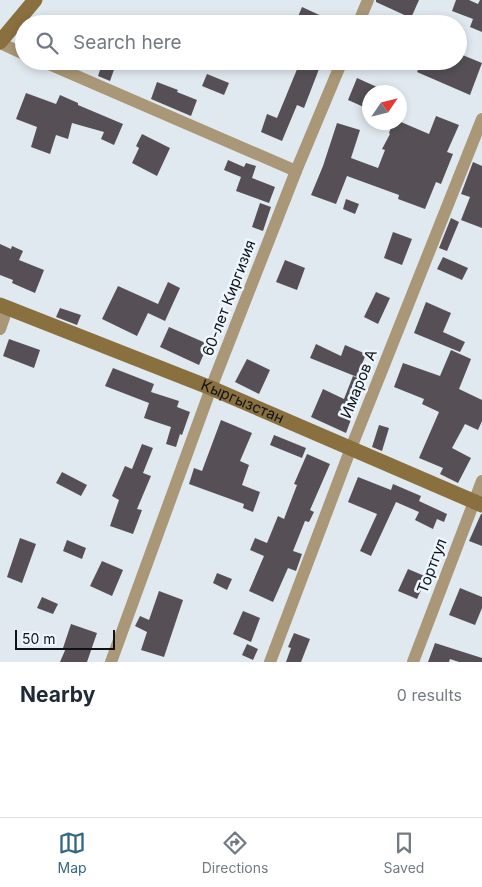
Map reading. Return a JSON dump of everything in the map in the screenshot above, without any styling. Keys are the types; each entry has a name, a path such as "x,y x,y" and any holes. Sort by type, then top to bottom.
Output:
{"street":[{"path":"23,15 35,0"},
{"path":"362,15 368,0"},
{"path":"15,25 0,43 15,50"},
{"path":"63,70 296,171"},
{"name":"60-лет Киргизия","path":"111,662 211,388 296,171 338,70"},
{"name":"Имаров А","path":"270,662 351,448 482,119"},
{"path":"0,329 4,307"},
{"name":"Кыргызстан","path":"4,307 211,388 478,503"},
{"name":"Тортгул","path":"413,662 478,503 482,481"}],"building":[{"path":"376,0 419,0 412,15 404,15 376,2"},
{"path":"456,0 469,0 478,4 482,0 482,32 470,27 473,19 467,15 452,11"},
{"path":"302,7 319,15 299,15"},
{"path":"467,57 482,63 470,95 417,72 418,70 467,70"},
{"path":"100,70 114,70 110,81 98,76"},
{"path":"297,70 319,70 304,108 297,105 282,141 261,132 267,114 277,118"},
{"path":"207,74 229,83 224,95 202,86"},
{"path":"357,78 372,85 362,85 362,106 348,100"},
{"path":"157,82 197,100 191,116 151,99"},
{"path":"26,93 56,104 60,95 78,103 78,105 123,124 114,145 101,139 104,132 72,123 68,139 56,135 50,154 31,147 37,127 16,119"},
{"path":"436,116 459,125 447,152 453,154 441,184 436,182 425,209 398,199 399,195 347,176 336,204 311,195 337,123 360,130 351,158 378,168 385,150 382,149 390,130 407,130 407,125 429,134"},
{"path":"142,134 170,148 157,176 132,163 139,148 136,146"},
{"path":"228,160 244,167 246,163 256,166 252,178 275,187 269,203 236,191 241,177 224,170"},
{"path":"473,162 482,166 482,228 461,220 470,197 461,194"},
{"path":"346,199 359,204 355,214 343,209"},
{"path":"260,203 271,207 263,231 252,227"},
{"path":"451,218 459,222 447,251 439,248"},
{"path":"393,232 412,239 402,265 384,258"},
{"path":"0,244 11,249 12,246 23,251 19,260 44,270 35,293 12,283 13,280 0,275"},
{"path":"443,257 468,268 462,280 437,269"},
{"path":"285,260 305,268 297,290 276,282"},
{"path":"168,282 180,288 165,321 148,313 137,336 102,319 118,286 158,304"},
{"path":"376,292 390,298 378,324 364,317"},
{"path":"426,302 451,313 443,332 465,342 460,352 414,333"},
{"path":"60,308 81,315 77,325 56,317"},
{"path":"169,327 208,344 199,365 160,347"},
{"path":"9,339 40,350 34,368 3,356"},
{"path":"316,344 341,356 345,345 366,354 357,377 310,358"},
{"path":"451,350 471,359 459,389 482,400 482,421 478,430 465,424 452,448 471,458 458,483 440,474 443,468 419,458 439,412 422,404 424,399 394,387 403,363 440,376"},
{"path":"247,359 270,370 259,394 235,382"},
{"path":"113,368 154,384 151,392 179,401 177,407 190,412 176,447 166,444 171,427 144,418 149,403 105,386"},
{"path":"353,376 365,381 346,433 311,417 323,389 344,399"},
{"path":"221,420 252,433 240,461 249,465 242,485 260,492 253,512 243,508 244,504 189,484 194,468 202,471"},
{"path":"379,425 389,428 382,451 372,447"},
{"path":"274,435 306,448 302,458 270,445"},
{"path":"142,444 153,448 143,473 151,476 137,509 142,510 133,534 110,526 119,500 112,496 125,466 132,469"},
{"path":"307,454 330,464 310,510 314,512 309,522 305,521 293,551 302,554 296,571 288,568 273,602 249,591 264,556 250,550 255,538 267,543 278,516 284,519 297,485 294,484"},
{"path":"62,472 87,485 81,496 56,483"},
{"path":"358,477 391,490 393,484 421,496 419,501 447,514 444,522 437,519 433,529 415,520 419,512 396,502 371,556 360,551 377,514 348,502"},
{"path":"482,514 482,546 469,541"},
{"path":"20,538 36,544 22,583 7,577"},
{"path":"67,540 86,548 82,559 63,551"},
{"path":"102,561 123,570 112,596 90,586"},
{"path":"408,569 427,577 417,599 398,591"},
{"path":"217,573 232,579 227,590 213,583"},
{"path":"460,588 482,597 482,608 475,625 449,615"},
{"path":"159,591 183,600 164,657 141,650 147,632 135,626 140,616 149,620"},
{"path":"42,597 58,604 53,614 37,608"},
{"path":"243,611 260,618 251,642 233,634"},
{"path":"71,624 97,633 87,662 60,662 66,648 63,648"},
{"path":"294,633 310,639 301,662 286,662 291,648 288,647"},
{"path":"435,643 482,658 482,662 459,662 450,659 449,662 428,662"},
{"path":"247,644 258,649 253,660 242,655"}]}
